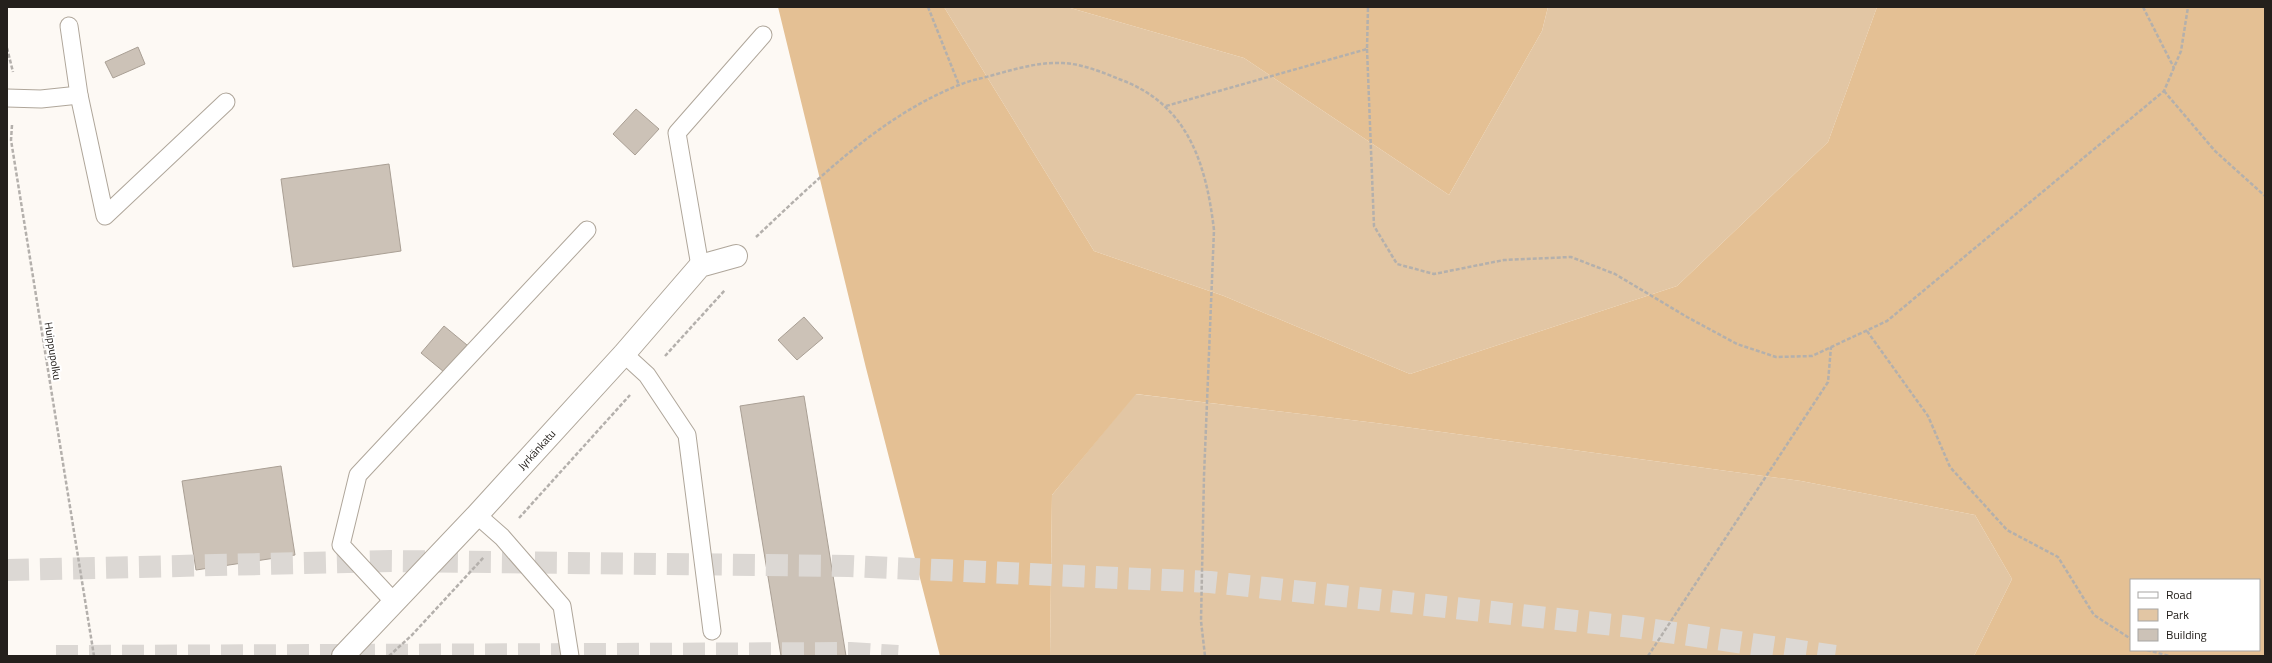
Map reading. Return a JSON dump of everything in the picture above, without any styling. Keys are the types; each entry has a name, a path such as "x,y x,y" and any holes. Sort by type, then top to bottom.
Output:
{"street":[{"path":"700,266 736,256"},
{"name":"Jyrkänkatu","path":"343,656 477,515 624,354 700,266"}],"lane":[{"path":"69,26 79,95 105,216 226,102"},
{"path":"700,266 678,133 763,35"},
{"path":"11,98 42,99 79,95"},
{"path":"395,602 341,545 358,475 587,230"},
{"path":"624,354 647,375 687,435 712,631"},
{"path":"477,515 502,537 562,606 570,656"}],"path":[{"path":"928,7 959,85"},
{"path":"1368,7 1367,49 1374,226 1397,264 1434,274 1504,260 1571,257 1615,274 1737,344 1776,357 1812,356 1888,321 2164,91 2181,51 2188,7"},
{"path":"2143,7 2174,68"},
{"name":"Huippupolku","path":"7,48 14,77 11,98 11,140 94,656"},
{"path":"1166,106 1367,49"},
{"path":"389,656 412,634 502,537 726,289 736,256 847,153 914,108 959,85 1029,65 1064,63 1096,70 1133,84 1166,106 1186,130 1198,154 1210,194 1214,230 1204,476 1201,621 1205,656"},
{"path":"2164,91 2215,151 2265,196"},
{"path":"1866,331 1928,416 1950,467 2007,530 2058,557 2094,615 2130,638"},
{"path":"1648,656 1828,382 1831,347"},
{"path":"2151,651 2169,656"}],"green space":[{"path":"944,7 1067,7 1244,58 1449,195 1542,31 1548,7 1877,7 1828,142 1677,286 1410,374 1224,296 1094,251"},
{"path":"1135,394 1376,423 1801,481 1975,515 2012,579 1974,656 1050,656 1052,495"}],"shaded area":[{"path":"778,7 944,7 1094,251 1224,296 1410,374 1677,286 1828,142 1877,7 2265,7 2265,656 1974,656 2012,579 1975,515 1801,481 1376,423 1136,394 1052,495 1050,656 940,656 866,368"},
{"path":"1067,7 1548,7 1542,31 1449,195 1244,58"}],"building":[{"path":"138,47 145,64 113,78 105,62"},
{"path":"636,109 659,129 635,155 613,134"},
{"path":"389,164 401,251 293,267 281,179"},
{"path":"804,317 823,338 797,360 778,340"},
{"path":"444,326 467,345 444,372 421,353"},
{"path":"804,396 846,656 781,656 740,406"},
{"path":"281,466 295,555 196,570 182,481"}],"tunnel":[{"path":"7,570 391,561 849,566 1210,582 1633,627 1835,656"},
{"path":"56,656 850,653 898,656"}]}
